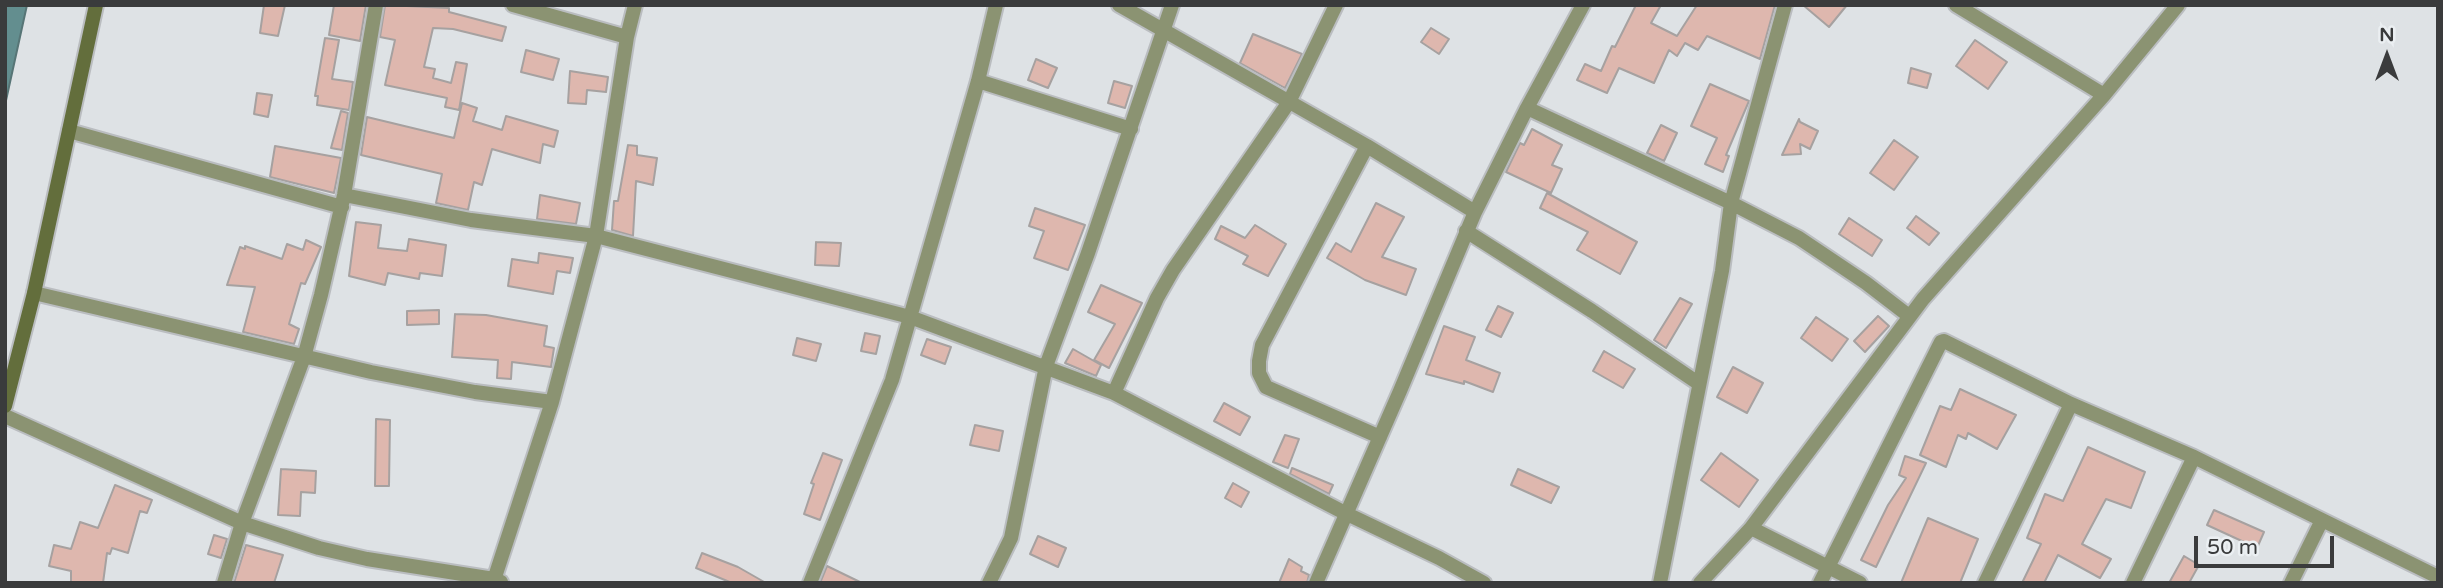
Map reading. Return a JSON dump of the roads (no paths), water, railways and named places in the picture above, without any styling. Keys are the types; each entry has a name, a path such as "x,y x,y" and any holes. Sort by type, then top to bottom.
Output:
{"main road":[{"path":"5,406 34,293 96,5"}],"street":[{"path":"224,583 242,523 304,357 321,295 343,201 376,5"},
{"path":"513,5 627,37"},
{"path":"5,416 242,523 319,548 367,559 496,581 552,402 596,236 627,37 635,5"},
{"path":"810,583 881,411 978,80 996,5"},
{"path":"1119,5 1367,146 1475,212"},
{"path":"989,583 1011,538 1046,366 1131,129 1172,5"},
{"path":"1114,393 1146,320 1173,270 1290,102 1336,5"},
{"path":"1315,583 1380,437 1466,231 1527,108 1583,5"},
{"path":"1660,583 1722,271 1731,203 1785,5"},
{"path":"1956,5 2104,95"},
{"path":"1700,583 1751,528 1909,316 2104,95 2178,5"},
{"path":"978,80 1131,129"},
{"path":"1527,108 1731,203 1799,238 1909,316"},
{"path":"69,131 343,201 596,236 910,317 1114,393 1484,583"},
{"path":"1367,146 1262,345 1259,373 1266,387 1380,437"},
{"path":"1466,231 1592,311 1698,383"},
{"path":"34,293 304,357 475,392 552,402"},
{"path":"1820,583 1941,342 1948,341 2071,404 2194,457 2436,579"},
{"path":"1985,583 2071,404"},
{"path":"2133,583 2194,457"},
{"path":"2291,583 2322,520"},
{"path":"1751,528 1860,583"}],"water":[{"path":"5,5 27,5 5,105"}]}
